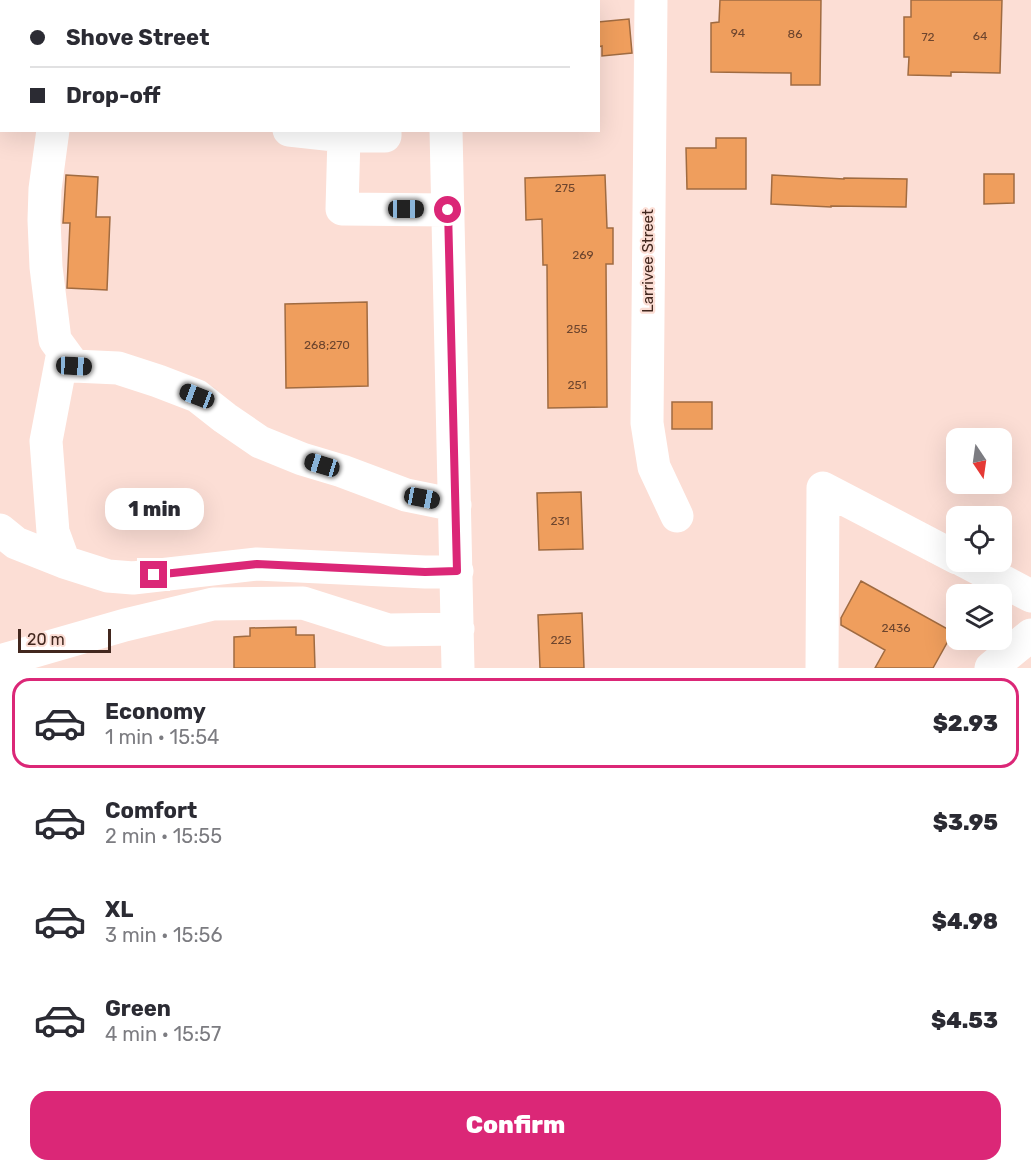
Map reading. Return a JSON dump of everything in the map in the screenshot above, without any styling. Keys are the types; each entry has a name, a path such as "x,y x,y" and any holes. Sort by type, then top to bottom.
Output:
{"street":[{"name":"Larrivee Street","path":"651,0 647,423 654,467 676,516"},
{"path":"53,132 45,189 46,267 55,340 74,366 118,368 158,381 197,396 260,442 406,495 455,505"},
{"path":"307,132 344,136 385,136 385,132"},
{"path":"446,132 458,668"},
{"path":"344,136 342,209 448,210"},
{"path":"63,352 46,441 53,532 64,562"},
{"path":"822,668 823,488 946,552"},
{"path":"0,530 16,543 108,576 133,578 257,564 425,572 457,571"},
{"path":"257,564 261,604"},
{"path":"985,572 1031,596"},
{"path":"0,662 125,625 213,604 303,603 388,630 458,629"},
{"path":"991,668 1031,635"}],"building":[{"path":"720,0 821,0 820,85 791,85 791,73 711,72 711,23 719,22"},
{"path":"911,0 1002,0 1000,73 951,72 951,76 908,75 909,57 904,57 904,17 911,17"},
{"path":"629,19 632,53 602,56 600,22"},
{"path":"716,138 746,138 746,189 687,189 686,148 716,148"},
{"path":"984,174 1014,174 1014,203 984,204"},
{"path":"66,175 98,177 96,217 110,217 107,290 67,288 70,223 63,223"},
{"path":"605,175 607,228 613,228 613,264 606,264 607,407 548,408 547,265 543,265 542,219 526,220 525,178"},
{"path":"772,175 844,179 907,179 906,207 771,204"},
{"path":"367,302 368,386 286,388 285,304"},
{"path":"672,402 712,402 712,429 672,429"},
{"path":"581,492 583,549 539,550 537,493"},
{"path":"861,581 946,628 946,645 933,668 875,668 885,650 841,625 841,618"},
{"path":"582,613 584,668 540,668 538,615"},
{"path":"296,627 296,635 314,635 315,668 234,668 234,637 250,636 250,628"}],"route":[{"path":"154,575 257,564 425,572 457,571 448,210"}]}
